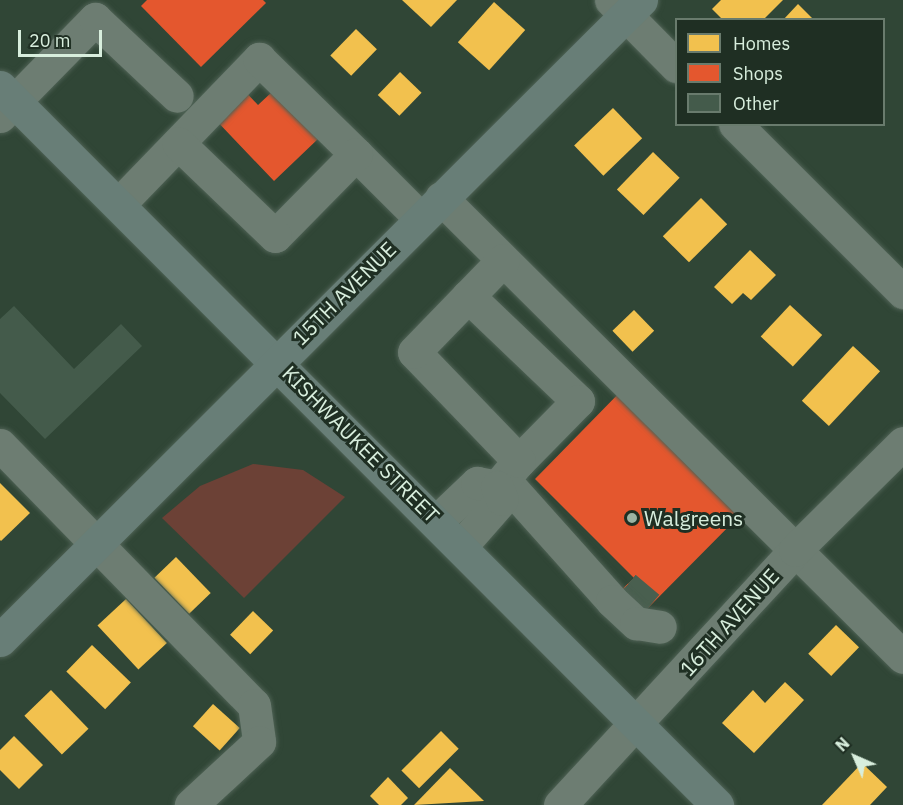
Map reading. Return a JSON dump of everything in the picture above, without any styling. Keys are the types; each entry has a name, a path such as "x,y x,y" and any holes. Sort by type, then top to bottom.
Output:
{"main road":[{"name":"15TH AVENUE","path":"0,640 430,208 626,5"},
{"name":"KISHWAUKEE STREET","path":"5,102 119,204 277,360 438,520 717,805"}],"street":[{"path":"626,5 675,65"},
{"path":"5,102 95,19 177,96"},
{"path":"119,204 259,59 356,154 503,260 903,657"},
{"path":"737,126 903,292"},
{"path":"178,143 275,236 356,154"},
{"path":"503,260 414,352 507,476 636,623 645,607"},
{"path":"461,546 502,499 507,476 578,401 468,296"},
{"name":"16TH AVENUE","path":"560,805 638,726 693,659 795,550 903,443"},
{"path":"0,445 254,705 259,742 191,805"},
{"path":"438,520 477,483 507,476"},
{"path":"591,572 645,607 693,659"}],"shaded area":[{"path":"253,464 303,470 345,497 244,598 162,518 200,486"}],"building: Homes":[{"path":"402,0 457,0 431,27"},
{"path":"721,0 783,0 765,18 721,18 712,9"},
{"path":"494,2 525,30 489,70 458,42"},
{"path":"798,4 812,18 785,18"},
{"path":"356,29 377,49 351,76 330,56"},
{"path":"400,72 422,93 399,116 378,95"},
{"path":"613,108 642,138 603,176 574,146"},
{"path":"653,152 680,178 643,215 617,189"},
{"path":"701,198 727,224 689,262 663,236"},
{"path":"750,250 776,275 751,300 743,293 732,304 714,287"},
{"path":"790,305 822,335 793,366 761,336"},
{"path":"634,310 654,331 633,352 612,331"},
{"path":"853,346 880,371 829,426 802,401"},
{"path":"0,483 30,513 1,541 0,540"},
{"path":"176,557 211,593 189,614 154,578"},
{"path":"126,599 167,643 138,669 97,626"},
{"path":"253,611 273,630 250,654 230,635"},
{"path":"836,625 859,647 831,676 808,654"},
{"path":"92,645 131,683 105,709 66,672"},
{"path":"785,682 804,700 754,753 722,723 753,690 765,703"},
{"path":"51,690 89,729 62,755 24,716"},
{"path":"213,704 240,728 220,750 193,726"},
{"path":"441,731 459,749 419,788 401,771"},
{"path":"14,736 43,765 19,789 0,770 0,750"},
{"path":"862,763 887,787 870,805 822,805"},
{"path":"450,768 484,801 414,805"},
{"path":"388,777 408,798 401,805 379,805 370,796"}],"building: Shops":[{"path":"147,0 263,0 266,3 201,67 141,6"},
{"path":"242,88 258,105 273,91 319,138 274,181 212,116"},
{"path":"625,387 747,508 641,615 618,593 634,578 535,479"}],"building: Other":[{"path":"14,306 74,369 121,324 142,346 45,439 0,393 0,319"}],"tunnel":[{"path":"625,587 649,607"}],"place":[{"name":"Walgreens","path":"632,518"}]}
